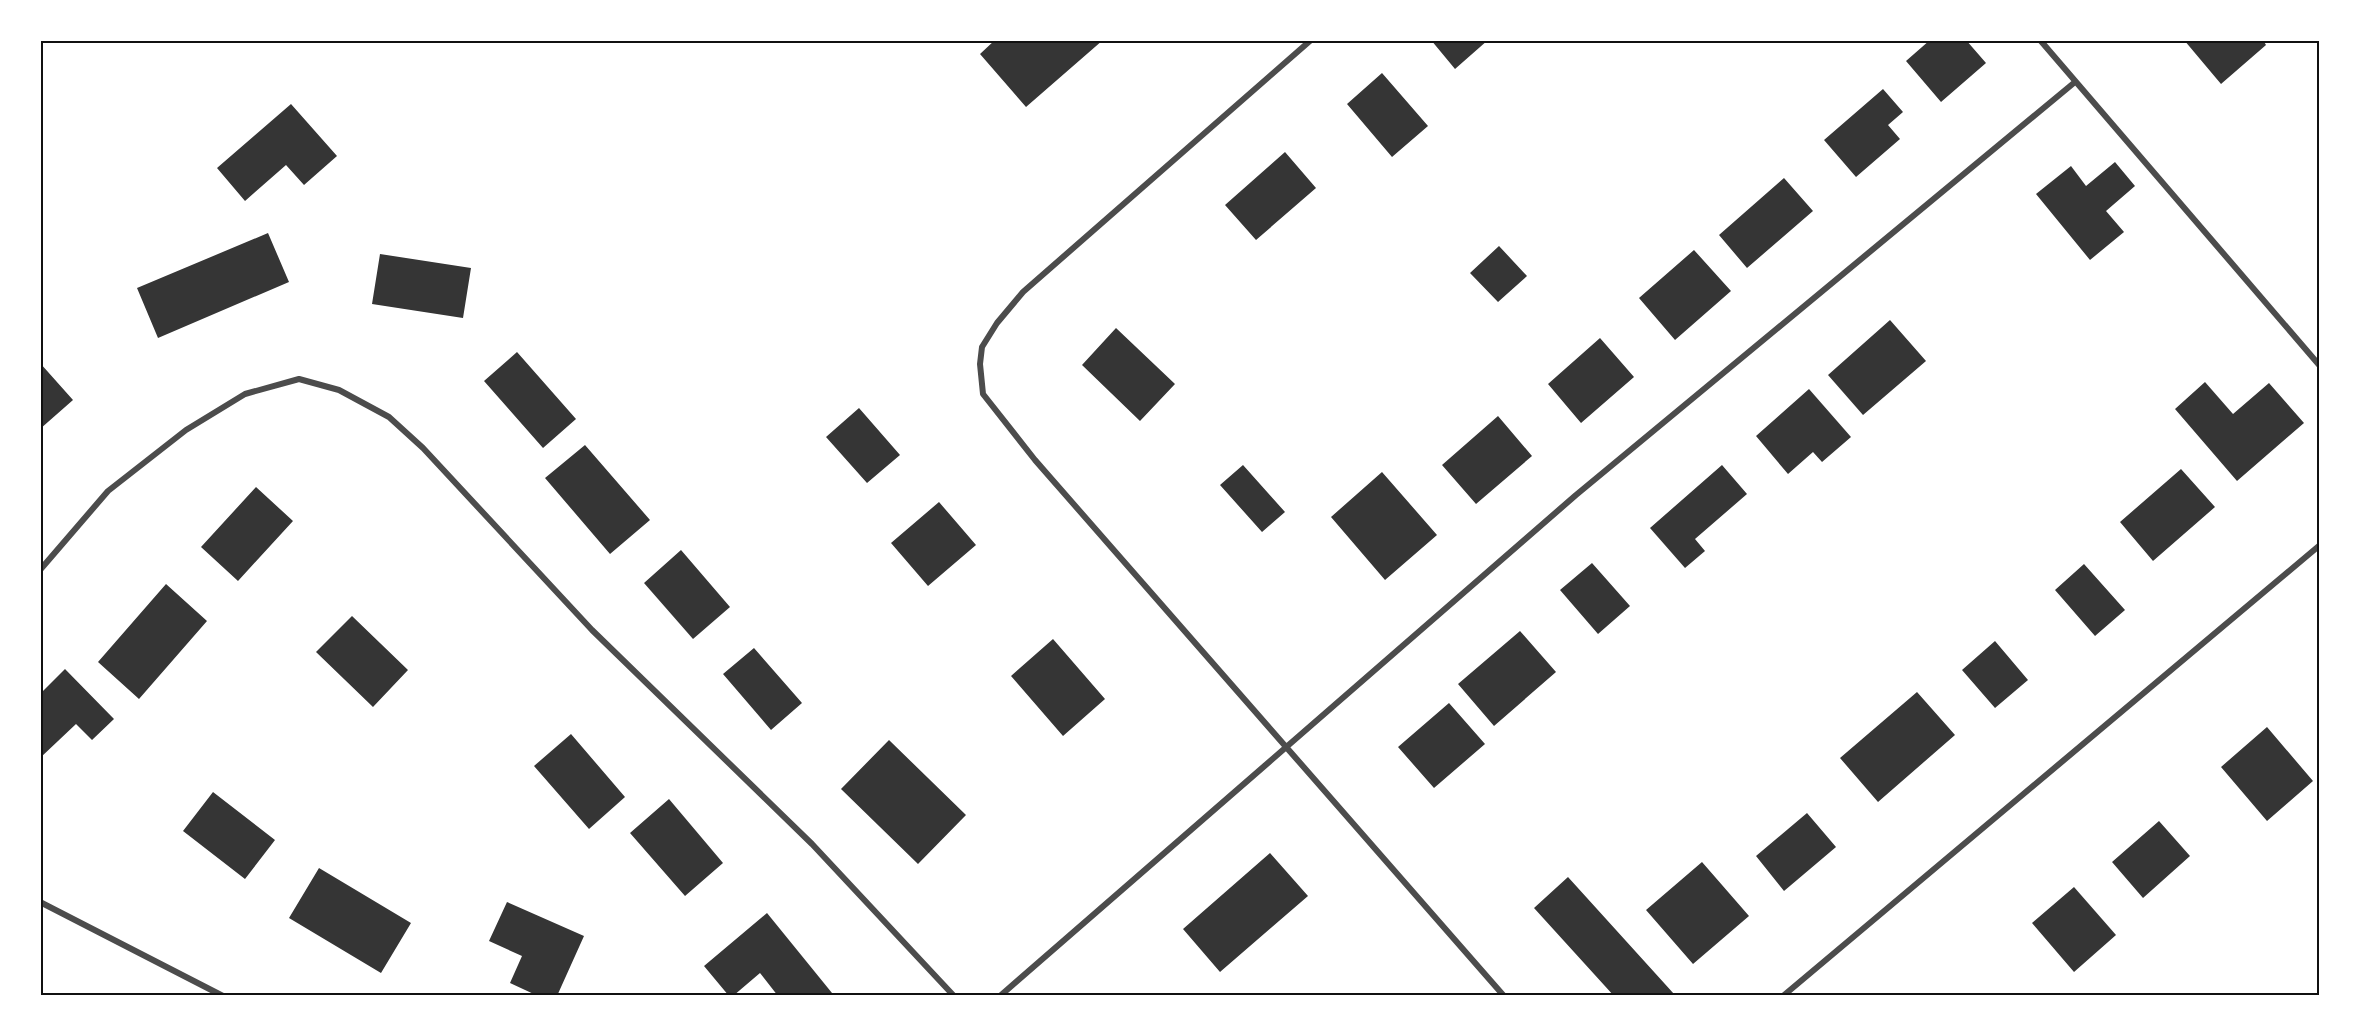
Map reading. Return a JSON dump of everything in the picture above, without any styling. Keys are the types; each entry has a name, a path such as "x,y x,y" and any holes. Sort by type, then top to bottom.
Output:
{"street":[{"path":"1311,40 1023,292 997,322 982,347 980,364 983,394 1035,460 1504,996"},
{"path":"2040,40 2319,366"},
{"path":"1000,996 1576,495 2075,82"},
{"path":"40,570 108,491 186,430 246,394 299,379 339,390 389,417 423,448 592,630 812,844 954,996"},
{"path":"1783,996 2319,545"},
{"path":"40,902 223,996"}],"building":[{"path":"995,40 1103,40 1026,107 980,54"},
{"path":"1431,40 1488,40 1455,69"},
{"path":"1930,40 1966,40 1986,63 1941,102 1906,61"},
{"path":"2184,40 2263,40 2266,45 2221,84"},
{"path":"1382,73 1428,126 1392,157 1347,104"},
{"path":"1883,89 1903,112 1888,125 1900,139 1856,177 1824,140"},
{"path":"291,104 337,156 304,185 286,165 245,201 217,168"},
{"path":"1285,152 1316,188 1256,240 1225,205"},
{"path":"2115,162 2135,186 2106,211 2124,232 2090,260 2036,194 2071,166 2086,186"},
{"path":"1784,178 1813,211 1747,268 1719,235"},
{"path":"268,233 289,282 158,338 137,288"},
{"path":"1499,246 1527,276 1498,302 1470,273"},
{"path":"1694,250 1731,291 1675,340 1639,298"},
{"path":"380,254 471,268 463,318 372,304"},
{"path":"1890,320 1926,361 1863,415 1828,375"},
{"path":"1116,328 1175,384 1140,421 1082,365"},
{"path":"1600,338 1634,377 1581,423 1548,384"},
{"path":"517,352 576,419 543,448 484,381"},
{"path":"40,363 73,400 40,429"},
{"path":"2205,382 2233,414 2269,383 2304,423 2237,481 2175,409"},
{"path":"1809,389 1851,437 1822,462 1813,452 1788,474 1756,436"},
{"path":"859,408 900,455 867,483 826,437"},
{"path":"1498,416 1532,456 1476,504 1442,465"},
{"path":"585,445 650,520 610,554 545,478"},
{"path":"1243,465 1285,512 1262,532 1220,485"},
{"path":"1722,465 1747,494 1695,539 1705,551 1685,568 1650,528"},
{"path":"2181,469 2215,507 2153,561 2120,522"},
{"path":"1382,472 1437,535 1385,580 1331,517"},
{"path":"256,487 293,521 238,581 201,547"},
{"path":"939,502 976,545 928,586 891,543"},
{"path":"681,550 730,607 693,639 644,583"},
{"path":"1592,563 1630,606 1598,634 1560,590"},
{"path":"2084,564 2125,610 2095,636 2055,590"},
{"path":"166,584 207,621 139,699 98,662"},
{"path":"352,616 408,670 373,707 316,652"},
{"path":"1520,631 1556,672 1494,726 1458,684"},
{"path":"1053,639 1105,699 1063,736 1011,676"},
{"path":"1995,641 2028,680 1995,708 1962,670"},
{"path":"754,648 802,703 771,730 723,674"},
{"path":"65,669 114,719 92,740 76,724 40,758 40,694"},
{"path":"1917,692 1955,735 1878,802 1840,758"},
{"path":"1449,703 1485,744 1434,788 1398,747"},
{"path":"2267,727 2313,781 2267,821 2221,767"},
{"path":"571,734 625,797 589,829 534,766"},
{"path":"889,740 966,815 918,864 841,789"},
{"path":"213,792 275,840 245,879 183,831"},
{"path":"669,799 723,863 685,896 630,833"},
{"path":"1807,813 1836,847 1784,891 1756,856"},
{"path":"2159,821 2190,856 2143,898 2112,862"},
{"path":"1270,853 1308,896 1220,972 1183,929"},
{"path":"1702,862 1749,916 1693,964 1646,910"},
{"path":"319,868 411,923 381,973 289,918"},
{"path":"1568,877 1674,994 1673,996 1614,996 1534,908"},
{"path":"2074,887 2116,935 2074,972 2032,923"},
{"path":"507,902 584,936 557,996 538,996 510,983 522,956 489,941"},
{"path":"767,913 832,993 829,996 778,996 760,973 733,996 729,996 704,966"}]}
